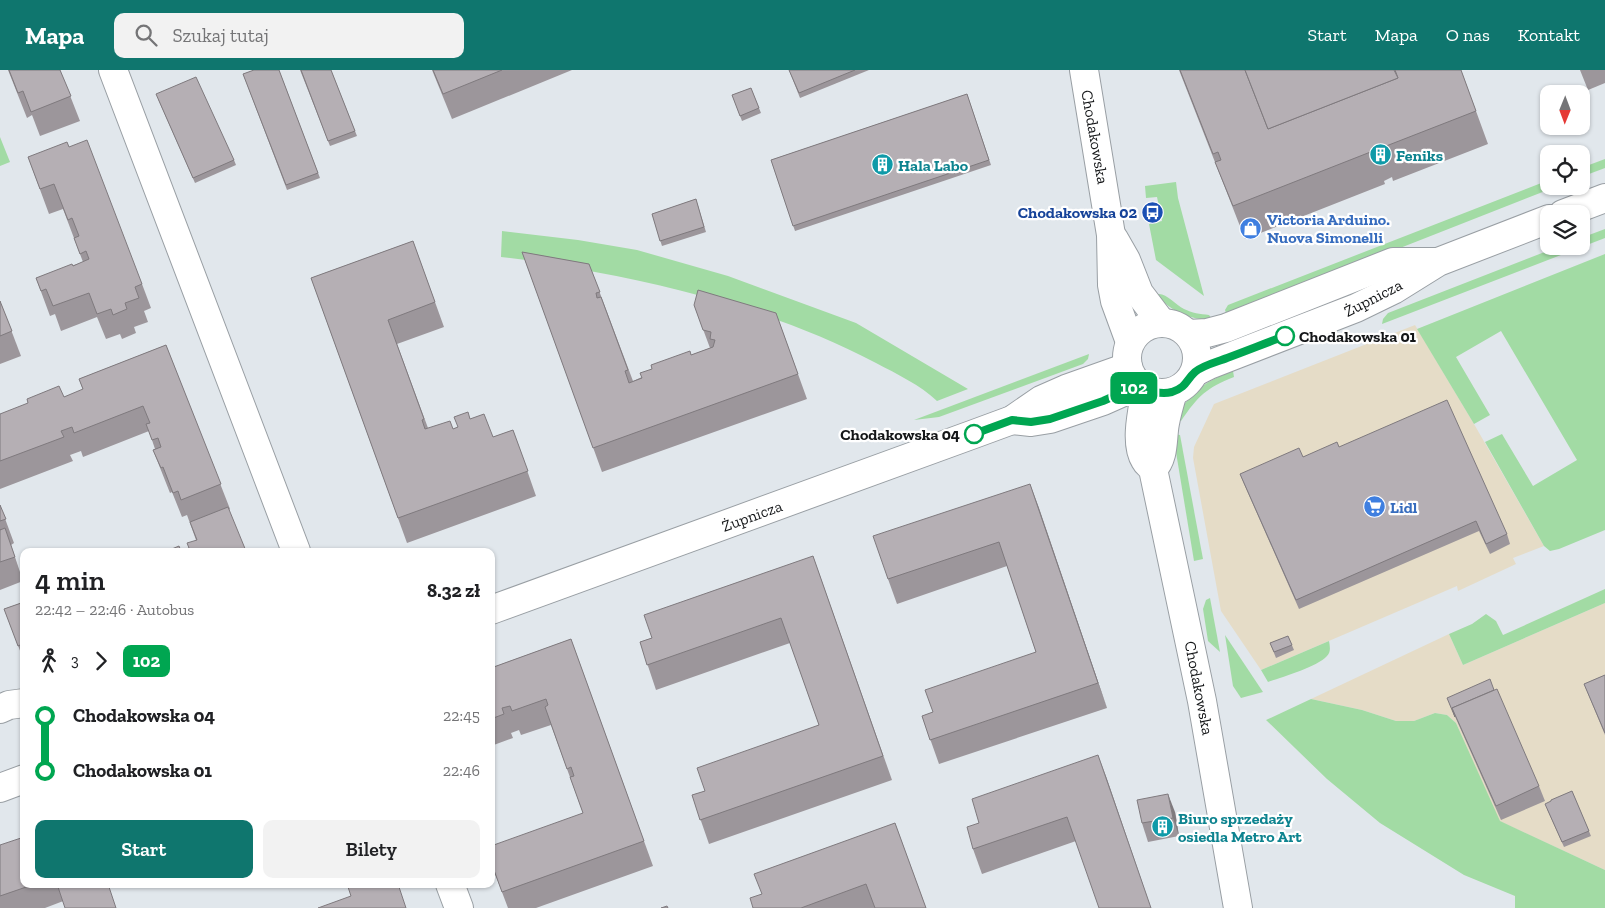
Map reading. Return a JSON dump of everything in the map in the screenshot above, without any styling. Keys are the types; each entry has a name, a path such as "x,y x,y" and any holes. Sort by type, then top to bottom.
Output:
{"street":[{"path":"113,70 295,548"},
{"name":"Chodakowska","path":"1084,70 1111,234 1112,285 1136,371 1141,450 1145,461 1154,469 1202,701 1238,908"},
{"path":"1587,205 1605,198"},
{"name":"Żupnicza","path":"1195,372 1356,308 1393,290 1438,262 1540,222"},
{"name":"Chodakowska","path":"1111,234 1126,260 1139,293 1161,322"},
{"name":"Żupnicza","path":"1189,334 1207,333 1226,328 1393,262 1438,262"},
{"path":"1161,322 1171,323 1189,334 1198,352 1198,363 1195,372 1181,388 1164,394 1136,371 1135,335 1142,328 1161,322"},
{"name":"Żupnicza","path":"495,609 1012,420 1041,400 1066,389 1136,371"},
{"path":"1154,469 1161,456 1165,425 1173,392"},
{"path":"0,709 20,704"},
{"path":"0,788 20,780"},
{"path":"452,888 459,908"}],"shaded area":[{"path":"1415,325 1544,546 1513,558 1516,564 1458,591 1457,586 1261,670 1221,611 1193,458 1194,447 1214,404"},
{"path":"1605,603 1605,870 1499,821 1456,723 1447,715 1435,713 1414,721 1396,721 1362,710 1311,699 1449,634 1463,665"}],"green space":[{"path":"0,137 10,162 0,166"},
{"path":"1605,159 1605,168 1590,174 1590,165"},
{"path":"1176,182 1178,198 1204,296 1156,260 1149,224 1162,221 1157,197 1146,198 1145,186"},
{"path":"1540,184 1540,193 1227,316 1225,310 1228,305"},
{"path":"1605,229 1605,238 1590,244 1590,235"},
{"path":"502,231 578,240 637,250 728,276 856,323 968,389 937,401 908,380 843,347 809,332 739,307 668,287 631,279 548,263 501,257"},
{"path":"1540,254 1561,255 1382,324 1383,319 1388,313"},
{"path":"1605,254 1605,530 1550,551 1544,546 1485,442 1502,434 1533,486 1577,460 1501,331 1456,357 1490,415 1474,424 1417,329"},
{"path":"1159,294 1187,310 1209,315 1213,320 1189,317 1182,314 1162,301 1156,295"},
{"path":"1089,354 1088,359 1083,364 939,417 914,420"},
{"path":"1233,371 1234,377 1209,389 1198,399 1181,421 1175,420 1185,403 1198,390 1214,379"},
{"path":"1173,434 1180,435 1203,559 1194,561"},
{"path":"1605,589 1605,603 1463,665 1449,634 1472,624 1486,614 1496,621 1503,635"},
{"path":"1210,598 1220,652 1208,641 1203,609 1206,600"},
{"path":"1225,635 1263,692 1241,698 1233,686"},
{"path":"1329,641 1330,649 1328,654 1308,668 1268,682 1261,670"},
{"path":"1311,699 1362,710 1396,721 1414,721 1435,713 1447,715 1456,723 1500,821 1605,870 1605,908 1515,908 1515,896 1464,875 1380,823 1327,779 1266,720"}],"building":[{"path":"9,70 60,70 71,96 31,112 23,91 18,93"},
{"path":"254,70 279,70 318,173 286,185 243,74"},
{"path":"301,70 331,70 355,131 328,141"},
{"path":"433,70 502,70 443,94"},
{"path":"789,70 855,70 799,93"},
{"name":"Feniks","path":"1180,70 1245,70 1268,129 1398,78 1395,70 1461,70 1476,111 1381,148 1380,144 1372,147 1373,151 1233,206 1215,162 1221,160 1218,152 1213,154"},
{"path":"1245,70 1394,70 1398,78 1268,129"},
{"path":"196,77 234,160 193,178 156,94"},
{"path":"751,88 759,108 740,116 732,95"},
{"name":"Hala Labo","path":"967,94 989,160 793,226 771,160"},
{"path":"87,140 142,284 135,287 139,298 125,303 127,309 113,315 111,309 97,314 89,293 53,306 46,289 41,291 36,278 89,259 86,251 80,254 74,238 79,236 72,218 68,220 54,184 40,189 28,157 67,142 69,147"},
{"path":"696,199 704,227 660,241 652,214"},
{"path":"413,241 435,302 388,320 424,419 422,420 425,429 450,421 453,429 458,427 454,417 468,412 470,419 484,414 493,437 513,430 528,471 398,518 311,278"},
{"path":"522,252 589,264 600,292 596,293 597,298 601,297 628,370 625,371 629,383 642,378 640,373 652,369 651,365 690,351 691,355 713,347 715,340 710,339 711,332 703,330 694,305 698,290 776,313 798,374 593,448"},
{"path":"0,301 12,331 0,336"},
{"path":"166,345 221,484 181,500 178,491 173,493 163,467 161,468 153,450 161,447 158,438 152,440 146,424 150,423 143,406 74,433 72,427 61,431 64,437 0,461 0,414 28,403 27,399 59,386 64,397 83,389 79,379"},
{"name":"Lidl","path":"1447,400 1507,534 1486,544 1476,521 1296,600 1240,474 1299,448 1303,457 1337,442 1339,447"},
{"path":"1030,484 1098,683 930,740 922,716 933,712 925,690 1036,652 999,542 888,579 873,536"},
{"path":"0,505 6,519 0,521"},
{"path":"228,507 245,548 189,548 187,543 197,540 190,522"},
{"path":"5,528 15,557 0,562 0,530"},
{"path":"813,556 883,756 700,820 692,795 705,791 697,768 819,725 781,618 647,665 640,642 652,638 644,615"},
{"path":"20,603 20,645 18,646 4,609"},
{"path":"1288,636 1292,645 1274,652 1270,643"},
{"path":"571,639 644,841 502,892 495,873 495,845 583,813 570,777 574,776 571,767 567,769 545,707 548,705 546,699 512,711 510,706 502,708 504,714 495,717 495,667"},
{"path":"1605,675 1605,733 1584,684"},
{"path":"1490,679 1494,690 1452,708 1455,717 1447,698"},
{"path":"1497,689 1539,786 1496,806 1452,708"},
{"path":"1098,755 1151,908 1099,908 1067,817 973,849 967,827 979,823 972,799"},
{"path":"1572,791 1589,831 1562,842 1545,804"},
{"path":"1168,794 1173,818 1142,823 1137,800"},
{"path":"895,823 926,908 875,908 866,884 801,908 753,908 750,898 762,894 754,874"},
{"path":"20,838 20,888 23,888 0,896 0,845"},
{"path":"58,888 109,888 116,908 65,908"},
{"path":"348,888 399,888 406,908 318,908 351,896"}],"bus line":[{"name":"102","path":"974,434 1012,420 1031,422 1050,419 1103,401 1139,385 1164,394 1173,392 1189,381 1195,372 1285,336"}],"place":[{"name":"Feniks","path":"1380,155"},
{"name":"Hala Labo","path":"882,165"},
{"name":"Chodakowska 02","path":"1153,212"},
{"name":"Victoria Arduino. Nuova Simonelli","path":"1251,228"},
{"name":"Chodakowska 01","path":"1285,336"},
{"name":"Chodakowska 04","path":"974,434"},
{"name":"Lidl","path":"1374,507"},
{"name":"Biuro sprzedaży osiedla Metro Art","path":"1162,827"}]}
